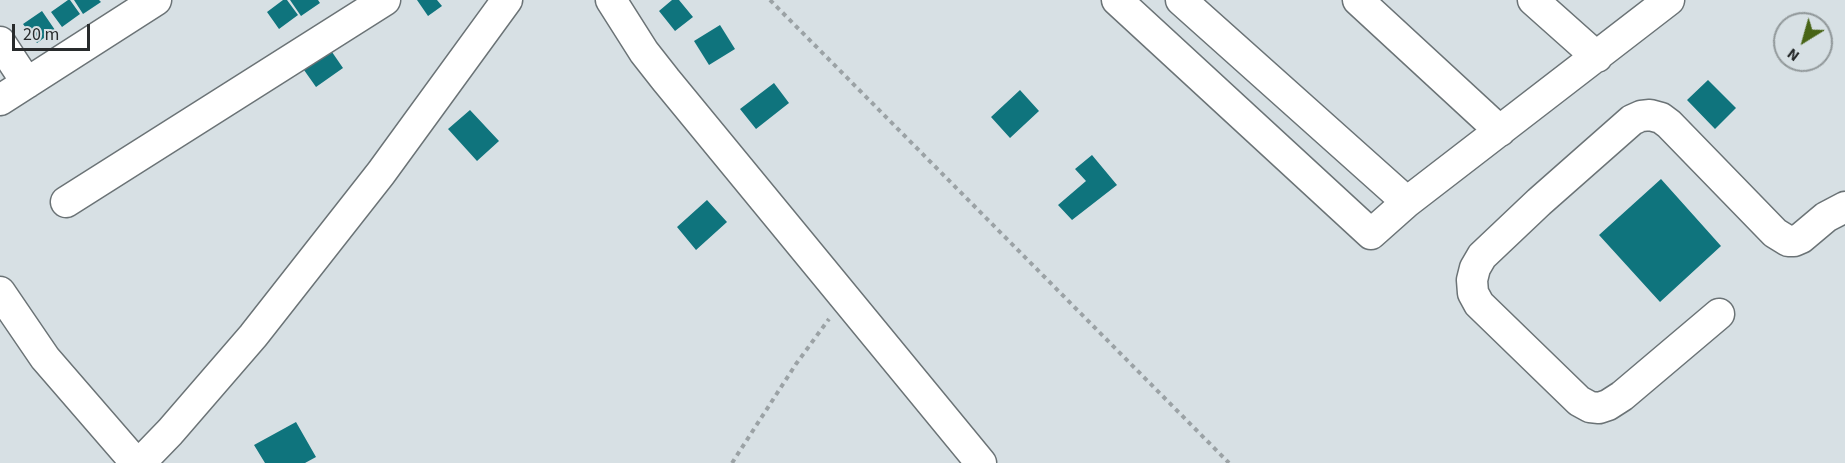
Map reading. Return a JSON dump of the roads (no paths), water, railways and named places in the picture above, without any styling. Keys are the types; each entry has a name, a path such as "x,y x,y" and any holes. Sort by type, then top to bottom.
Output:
{"street":[{"path":"0,100 156,0"},
{"path":"66,202 385,0"},
{"path":"0,292 45,358 138,463 170,432 253,336 381,173 507,0"},
{"path":"611,0 637,42 666,80 981,463"},
{"path":"1117,0 1371,234 1407,202 1669,0"},
{"path":"1180,0 1407,202"},
{"path":"1358,0 1500,131"},
{"path":"1533,0 1596,57"},
{"path":"0,42 27,82"},
{"path":"1217,92 1249,61"},
{"path":"1719,314 1622,396 1608,405 1599,408 1590,407 1579,401 1479,304 1473,293 1472,280 1475,268 1482,256 1632,120 1641,116 1650,115 1661,118 1669,124 1775,232 1788,241 1801,238 1826,216 1845,207"}]}
